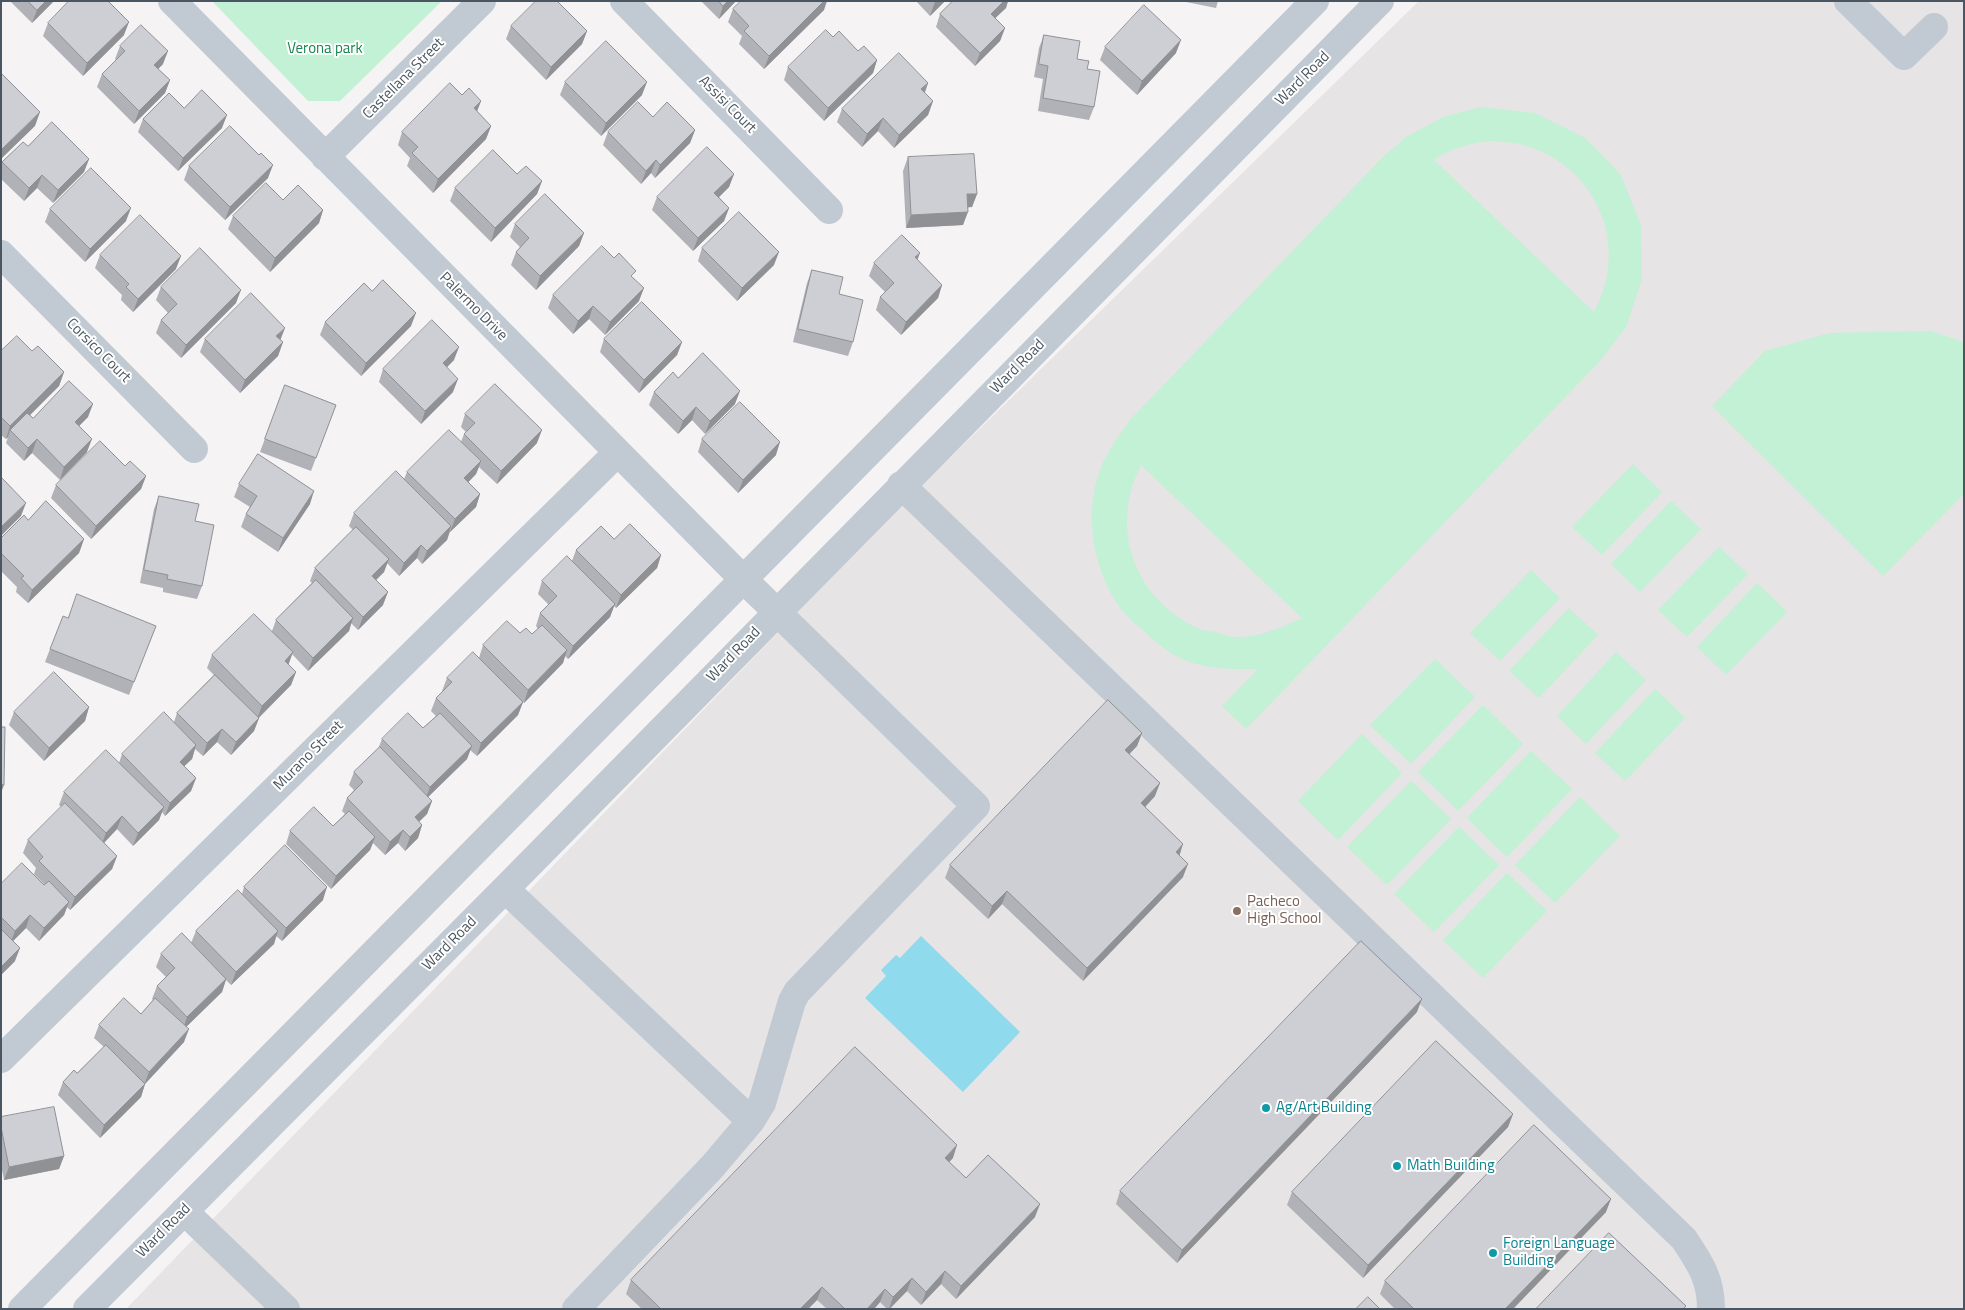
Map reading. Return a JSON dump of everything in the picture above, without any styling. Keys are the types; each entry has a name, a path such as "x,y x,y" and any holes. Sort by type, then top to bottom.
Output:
{"street":[{"name":"Palermo Drive","path":"172,1 617,453 743,579 976,806 797,992 792,1001 762,1103 751,1121"},
{"name":"Castellana Street","path":"326,157 482,1"},
{"name":"Assisi Court","path":"624,1 829,210"},
{"path":"22,1309 1315,1"},
{"name":"Ward Road","path":"88,1309 505,889 1380,1"},
{"path":"1848,1 1904,56 1934,27"},
{"name":"Corsico Court","path":"1,254 194,449"},
{"name":"Murano Street","path":"1,1059 617,453"},
{"path":"901,485 1684,1239 1702,1265 1711,1294 1711,1309"},
{"path":"505,889 751,1121 712,1167 576,1309"},
{"path":"184,1211 286,1309"}],"shaded area":[{"name":"Pacheco High School","path":"1419,1 1964,1 1964,1309 126,1309 892,514"}],"green space":[{"name":"Verona park","path":"212,1 442,1 340,101 308,101"},
{"path":"1480,107 1535,113 1585,138 1621,175 1641,225 1642,279 1626,327 1600,361 1246,729 1222,706 1258,669 1215,668 1190,662 1171,653 1128,617 1111,594 1098,560 1092,523 1092,505 1100,470 1129,421 1384,156 1406,137 1443,117","holes":["1489,141 1527,146 1552,157 1572,172 1589,191 1601,213 1607,237 1609,262 1604,287 1594,312 1434,160 1460,147","1141,465 1302,618 1262,634 1245,637 1229,636 1193,626 1172,612 1155,596 1142,577 1133,556 1128,534 1127,511 1132,488"]},
{"path":"1931,331 1964,342 1964,494 1883,576 1712,406 1765,351 1830,333"},
{"path":"1633,464 1662,492 1602,555 1572,527"},
{"path":"1671,501 1701,529 1640,592 1611,564"},
{"path":"1719,547 1748,574 1687,637 1658,610"},
{"path":"1531,570 1560,598 1500,661 1470,633"},
{"path":"1757,583 1787,612 1726,675 1697,647"},
{"path":"1569,608 1598,635 1539,698 1509,671"},
{"path":"1616,652 1646,680 1586,744 1557,716"},
{"path":"1435,659 1475,697 1411,764 1370,725"},
{"path":"1655,689 1685,718 1625,781 1595,753"},
{"path":"1483,705 1523,744 1458,811 1418,772"},
{"path":"1362,734 1402,773 1338,840 1298,801"},
{"path":"1531,751 1572,789 1507,857 1467,818"},
{"path":"1411,781 1451,819 1387,885 1347,847"},
{"path":"1580,797 1620,836 1555,903 1515,865"},
{"path":"1459,827 1499,865 1434,932 1394,894"},
{"path":"1507,873 1547,911 1483,978 1443,940"}],"water":[{"path":"921,936 1020,1032 963,1092 865,998 886,976 881,970 896,955 900,958"}],"building":[{"path":"28,1 46,1 37,10"},
{"path":"69,1 108,1 129,22 87,63 48,23"},
{"path":"536,1 557,1 587,31 551,67 511,26"},
{"path":"719,1 728,1 723,6"},
{"path":"741,1 824,1 769,56 744,31 749,26 733,9"},
{"path":"953,1 1004,1 991,14 1005,28 980,53 940,14"},
{"path":"1144,5 1181,40 1142,81 1105,47"},
{"path":"141,25 168,51 154,65 170,80 139,111 102,74 125,51 120,46"},
{"path":"826,30 833,37 839,31 858,51 864,46 877,60 828,108 788,67"},
{"path":"1044,35 1080,41 1077,59 1089,61 1087,69 1100,71 1094,107 1043,98 1048,66 1039,64"},
{"path":"606,41 647,82 606,123 565,82"},
{"path":"899,53 928,83 921,89 933,101 899,135 883,118 867,134 842,109"},
{"path":"1,73 40,112 1,150"},
{"path":"450,83 462,95 469,88 481,101 474,108 491,126 438,179 412,153 418,147 402,132"},
{"path":"202,90 227,115 183,158 143,119 169,93 184,108"},
{"path":"638,102 653,117 667,102 695,130 660,165 656,160 646,171 608,132"},
{"path":"52,122 89,159 58,190 42,175 29,188 2,162 23,142 28,146"},
{"path":"230,126 259,155 261,153 273,165 230,207 189,166"},
{"path":"707,147 734,174 714,193 729,208 698,238 657,197"},
{"path":"493,150 517,174 526,166 542,181 495,228 455,188"},
{"path":"974,154 977,194 967,194 968,212 911,215 908,157"},
{"path":"91,168 131,208 90,249 50,209"},
{"path":"266,183 283,200 298,185 323,210 275,258 233,216"},
{"path":"545,194 584,233 540,276 516,252 529,238 515,224"},
{"path":"739,212 779,252 742,288 702,248"},
{"path":"140,215 181,256 138,299 126,287 129,284 100,255"},
{"path":"902,235 920,253 915,257 942,285 906,322 880,297 894,283 874,263"},
{"path":"602,246 614,258 619,253 636,271 631,276 644,288 610,322 593,306 578,321 553,295"},
{"path":"200,248 241,290 186,345 161,320 177,304 161,287"},
{"path":"812,270 843,277 839,294 863,300 853,342 798,329"},
{"path":"383,280 416,313 366,363 325,322 364,283 372,291"},
{"path":"251,293 285,328 276,336 283,342 245,380 205,339"},
{"path":"642,302 682,342 644,380 604,339"},
{"path":"432,320 459,347 443,363 458,379 425,411 383,369"},
{"path":"17,336 32,351 38,346 64,372 10,426 1,417 1,351"},
{"path":"703,353 740,391 710,421 696,407 683,421 654,392 673,372 678,378"},
{"path":"69,381 93,404 75,422 92,439 64,467 37,439 28,448 10,430 27,413 33,418"},
{"path":"495,384 542,430 501,471 464,434 475,423 465,414"},
{"path":"285,385 336,405 316,458 265,439"},
{"path":"740,402 780,442 743,480 702,439"},
{"path":"449,430 481,461 464,478 480,494 455,519 407,472"},
{"path":"100,441 125,466 130,461 146,476 96,526 56,485"},
{"path":"258,454 314,491 283,538 246,514 257,496 239,484"},
{"path":"396,471 451,526 427,551 421,545 404,563 354,513"},
{"path":"1,477 26,503 1,527"},
{"path":"159,496 199,504 195,521 214,525 202,586 167,579 168,575 144,570"},
{"path":"46,501 84,539 32,590 21,578 24,576 1,553 1,538 24,515 28,520"},
{"path":"630,524 661,555 621,595 576,550 601,526 614,539"},
{"path":"356,527 389,559 372,576 388,592 363,617 315,568"},
{"path":"567,556 615,604 573,646 540,613 557,596 542,581"},
{"path":"316,580 353,618 313,658 276,620"},
{"path":"77,594 156,626 134,682 50,649 63,616 68,618"},
{"path":"254,614 293,652 285,661 296,672 262,706 212,655"},
{"path":"507,621 520,633 526,628 532,634 542,625 567,650 528,690 483,645"},
{"path":"473,652 523,702 481,743 436,698 452,682 447,678"},
{"path":"54,672 89,707 49,748 14,712"},
{"path":"215,675 259,718 236,742 222,729 207,743 177,713"},
{"path":"1108,700 1142,733 1125,750 1160,783 1141,803 1183,844 1176,852 1188,864 1087,968 1007,891 992,906 950,865"},
{"path":"164,712 196,745 180,762 196,778 170,803 122,754"},
{"path":"408,713 423,728 440,713 472,746 430,787 382,739"},
{"path":"1,727 5,727 4,785 1,784"},
{"path":"380,747 432,801 415,817 422,825 410,837 403,830 390,842 347,798 363,782 354,772"},
{"path":"106,750 164,807 138,833 122,816 106,833 64,792"},
{"path":"65,803 117,856 75,897 39,861 43,857 28,840"},
{"path":"314,807 333,826 349,811 375,837 336,876 290,831"},
{"path":"285,845 327,887 286,928 244,887"},
{"path":"22,863 44,885 49,881 69,902 44,928 30,915 15,931 1,917 1,884"},
{"path":"238,890 278,931 236,972 196,931"},
{"path":"1,929 20,948 1,967"},
{"path":"182,933 226,979 187,1017 157,986 175,968 161,954"},
{"name":"Ag/Art Building","path":"1361,941 1422,999 1182,1250 1120,1191"},
{"path":"124,998 141,1014 155,998 189,1029 149,1072 99,1025"},
{"name":"Math Building","path":"1436,1041 1513,1114 1368,1265 1292,1192"},
{"path":"106,1045 145,1084 104,1125 63,1082 74,1070 77,1073"},
{"path":"855,1047 957,1145 945,1158 966,1178 988,1155 1040,1204 961,1286 945,1271 926,1292 912,1278 893,1297 885,1289 867,1309 845,1309 822,1287 800,1309 661,1309 631,1280"},
{"path":"54,1107 64,1156 9,1167 1,1127 1,1117"},
{"name":"Foreign Language Building","path":"1534,1125 1611,1199 1505,1309 1414,1309 1385,1281"},
{"path":"1609,1233 1686,1306 1683,1309 1536,1309"},
{"path":"1368,1297 1380,1309 1356,1309"}],"place":[{"name":"Pacheco High School","path":"1237,911"},
{"name":"Ag/Art Building","path":"1266,1108"},
{"name":"Math Building","path":"1397,1166"},
{"name":"Foreign Language Building","path":"1493,1253"}]}
